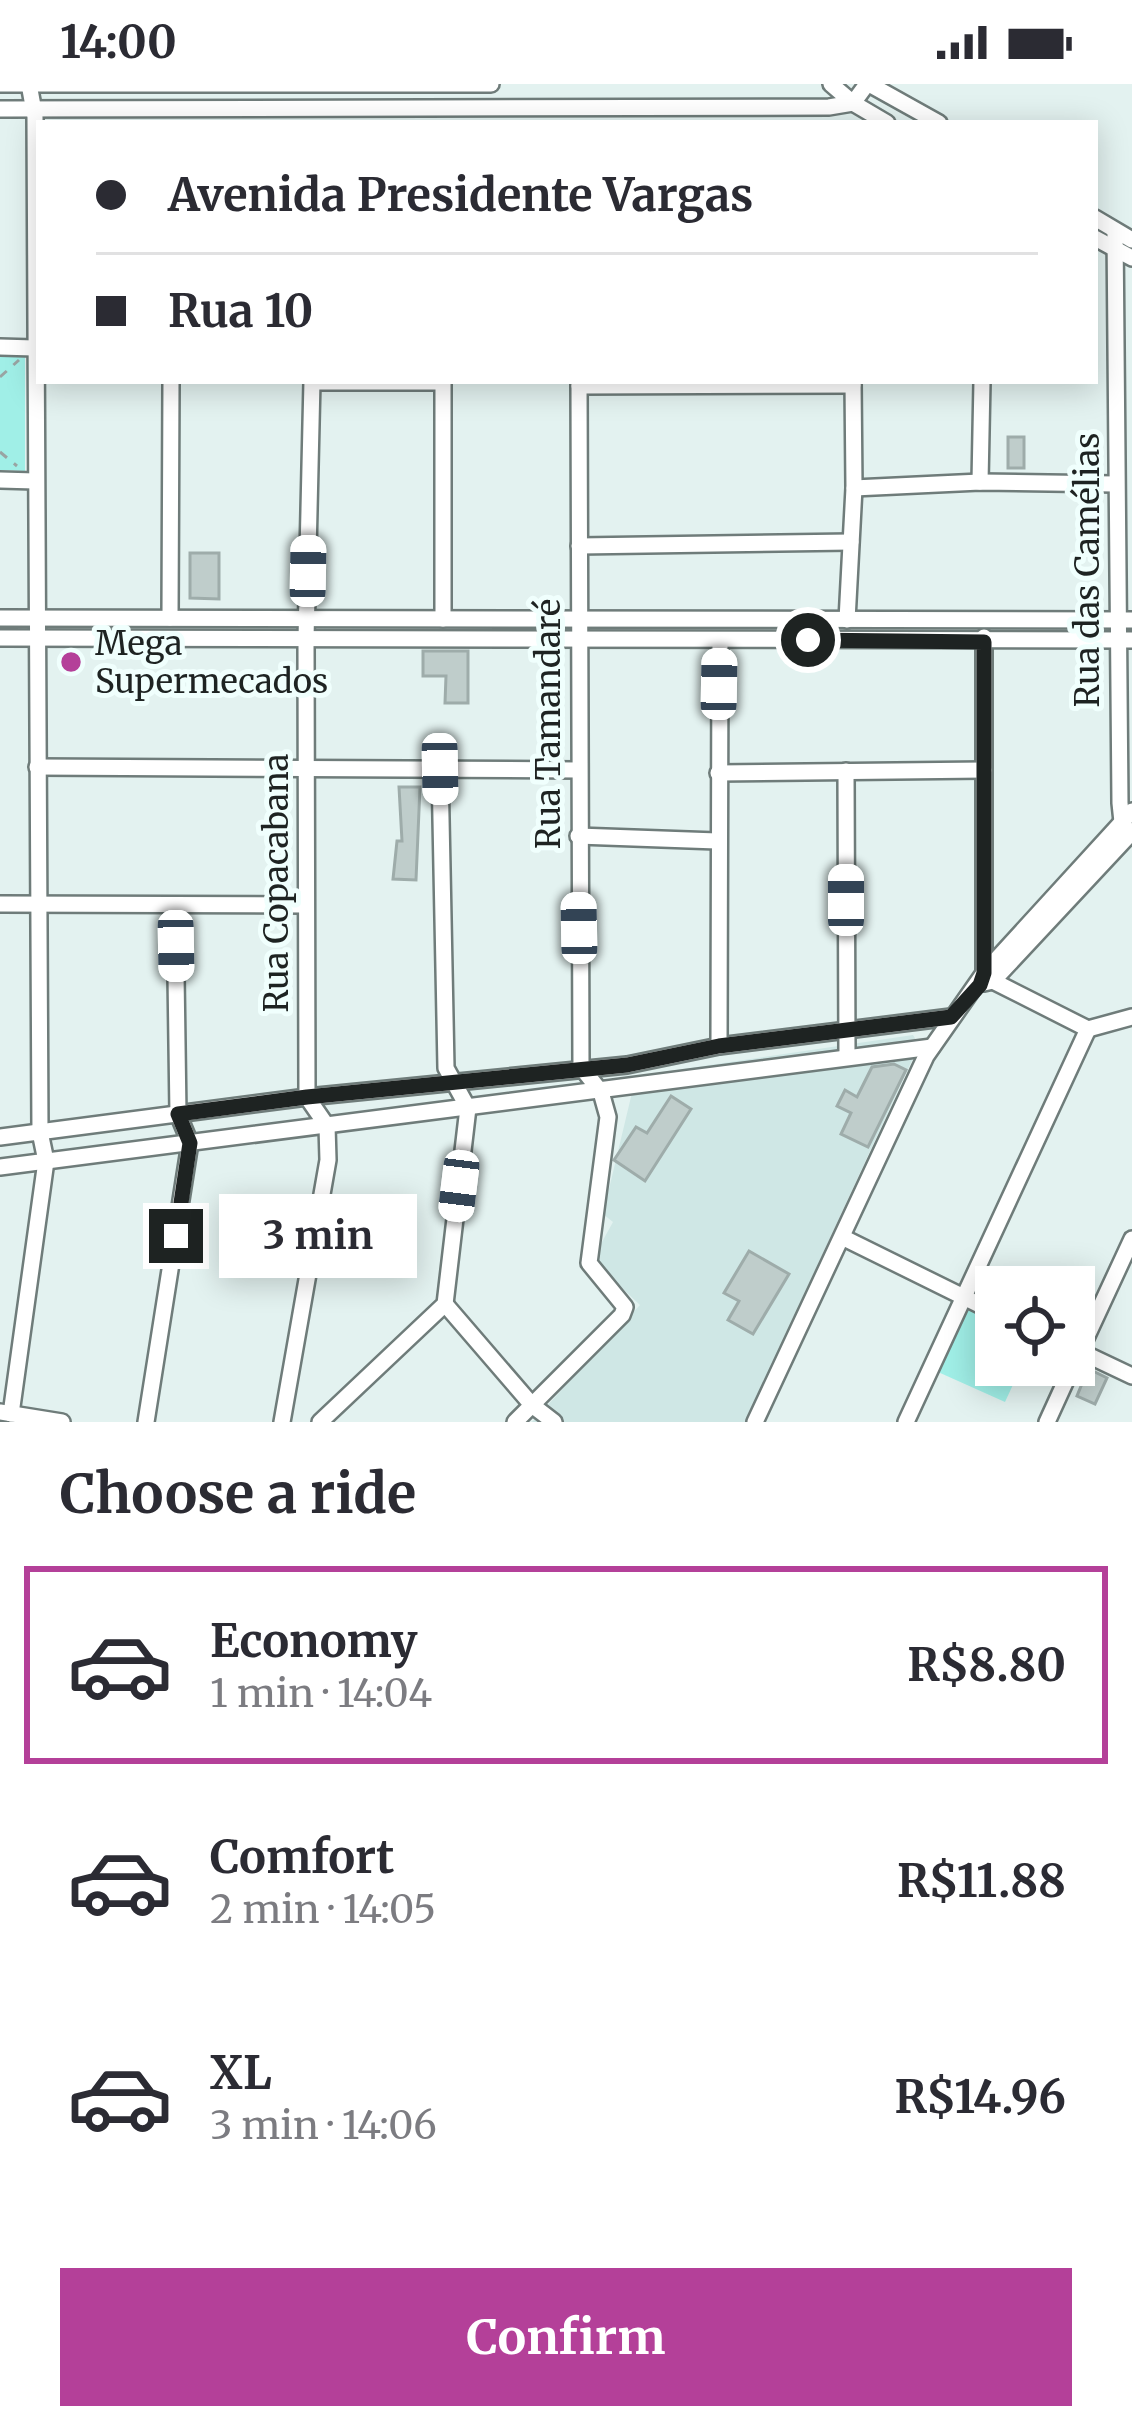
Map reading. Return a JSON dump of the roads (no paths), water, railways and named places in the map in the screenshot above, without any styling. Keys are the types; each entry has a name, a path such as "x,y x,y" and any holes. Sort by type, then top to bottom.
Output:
{"street":[{"path":"0,84 490,84"},
{"path":"30,84 36,199"},
{"path":"157,84 157,110"},
{"path":"292,84 304,117"},
{"path":"428,84 438,116"},
{"path":"831,84 882,120"},
{"path":"853,120 853,103 868,84 934,120"},
{"path":"0,109 304,117 853,103"},
{"path":"1098,221 1132,258"},
{"path":"1098,238 1132,240"},
{"name":"Rua das Camélias","path":"1115,239 1115,484 1129,825"},
{"path":"36,278 40,1132 46,1161 5,1413 62,1422"},
{"path":"0,347 34,347"},
{"path":"170,618 171,384"},
{"name":"Rua Copacabana","path":"307,1097 306,619 312,384"},
{"path":"442,384 443,619"},
{"name":"Rua Tamandaré","path":"579,384 581,1067"},
{"path":"847,620 854,488 853,384"},
{"path":"980,482 982,384"},
{"path":"0,480 35,481"},
{"path":"854,488 980,482 1115,484"},
{"path":"579,546 851,542"},
{"path":"0,618 1124,620"},
{"path":"985,622 986,980"},
{"path":"0,638 1124,640"},
{"path":"719,1046 720,640"},
{"path":"38,767 578,770"},
{"path":"320,1422 445,1304 468,1108 446,1068 440,769"},
{"path":"718,773 984,770"},
{"path":"846,771 847,1056"},
{"path":"755,1422 932,1047 951,1017 1129,825"},
{"path":"578,836 717,842"},
{"path":"0,904 306,905"},
{"path":"146,1422 190,1143 178,1114 176,905"},
{"path":"986,980 1088,1029 1132,1017"},
{"path":"0,1137 307,1097 627,1065 719,1046 951,1017"},
{"path":"906,1422 1088,1029"},
{"path":"0,1167 932,1047"},
{"path":"514,1422 625,1307 589,1263 608,1117 602,1092 581,1067"},
{"path":"282,1422 328,1160 327,1126 307,1097"},
{"path":"844,1238 975,1303"},
{"path":"1095,1316 1132,1240"},
{"path":"445,1304 532,1405 554,1422"},
{"path":"1095,1364 1132,1376"},
{"path":"1047,1422 1063,1386"}],"place":[{"name":"Mega Supermecados","path":"71,662"}]}
